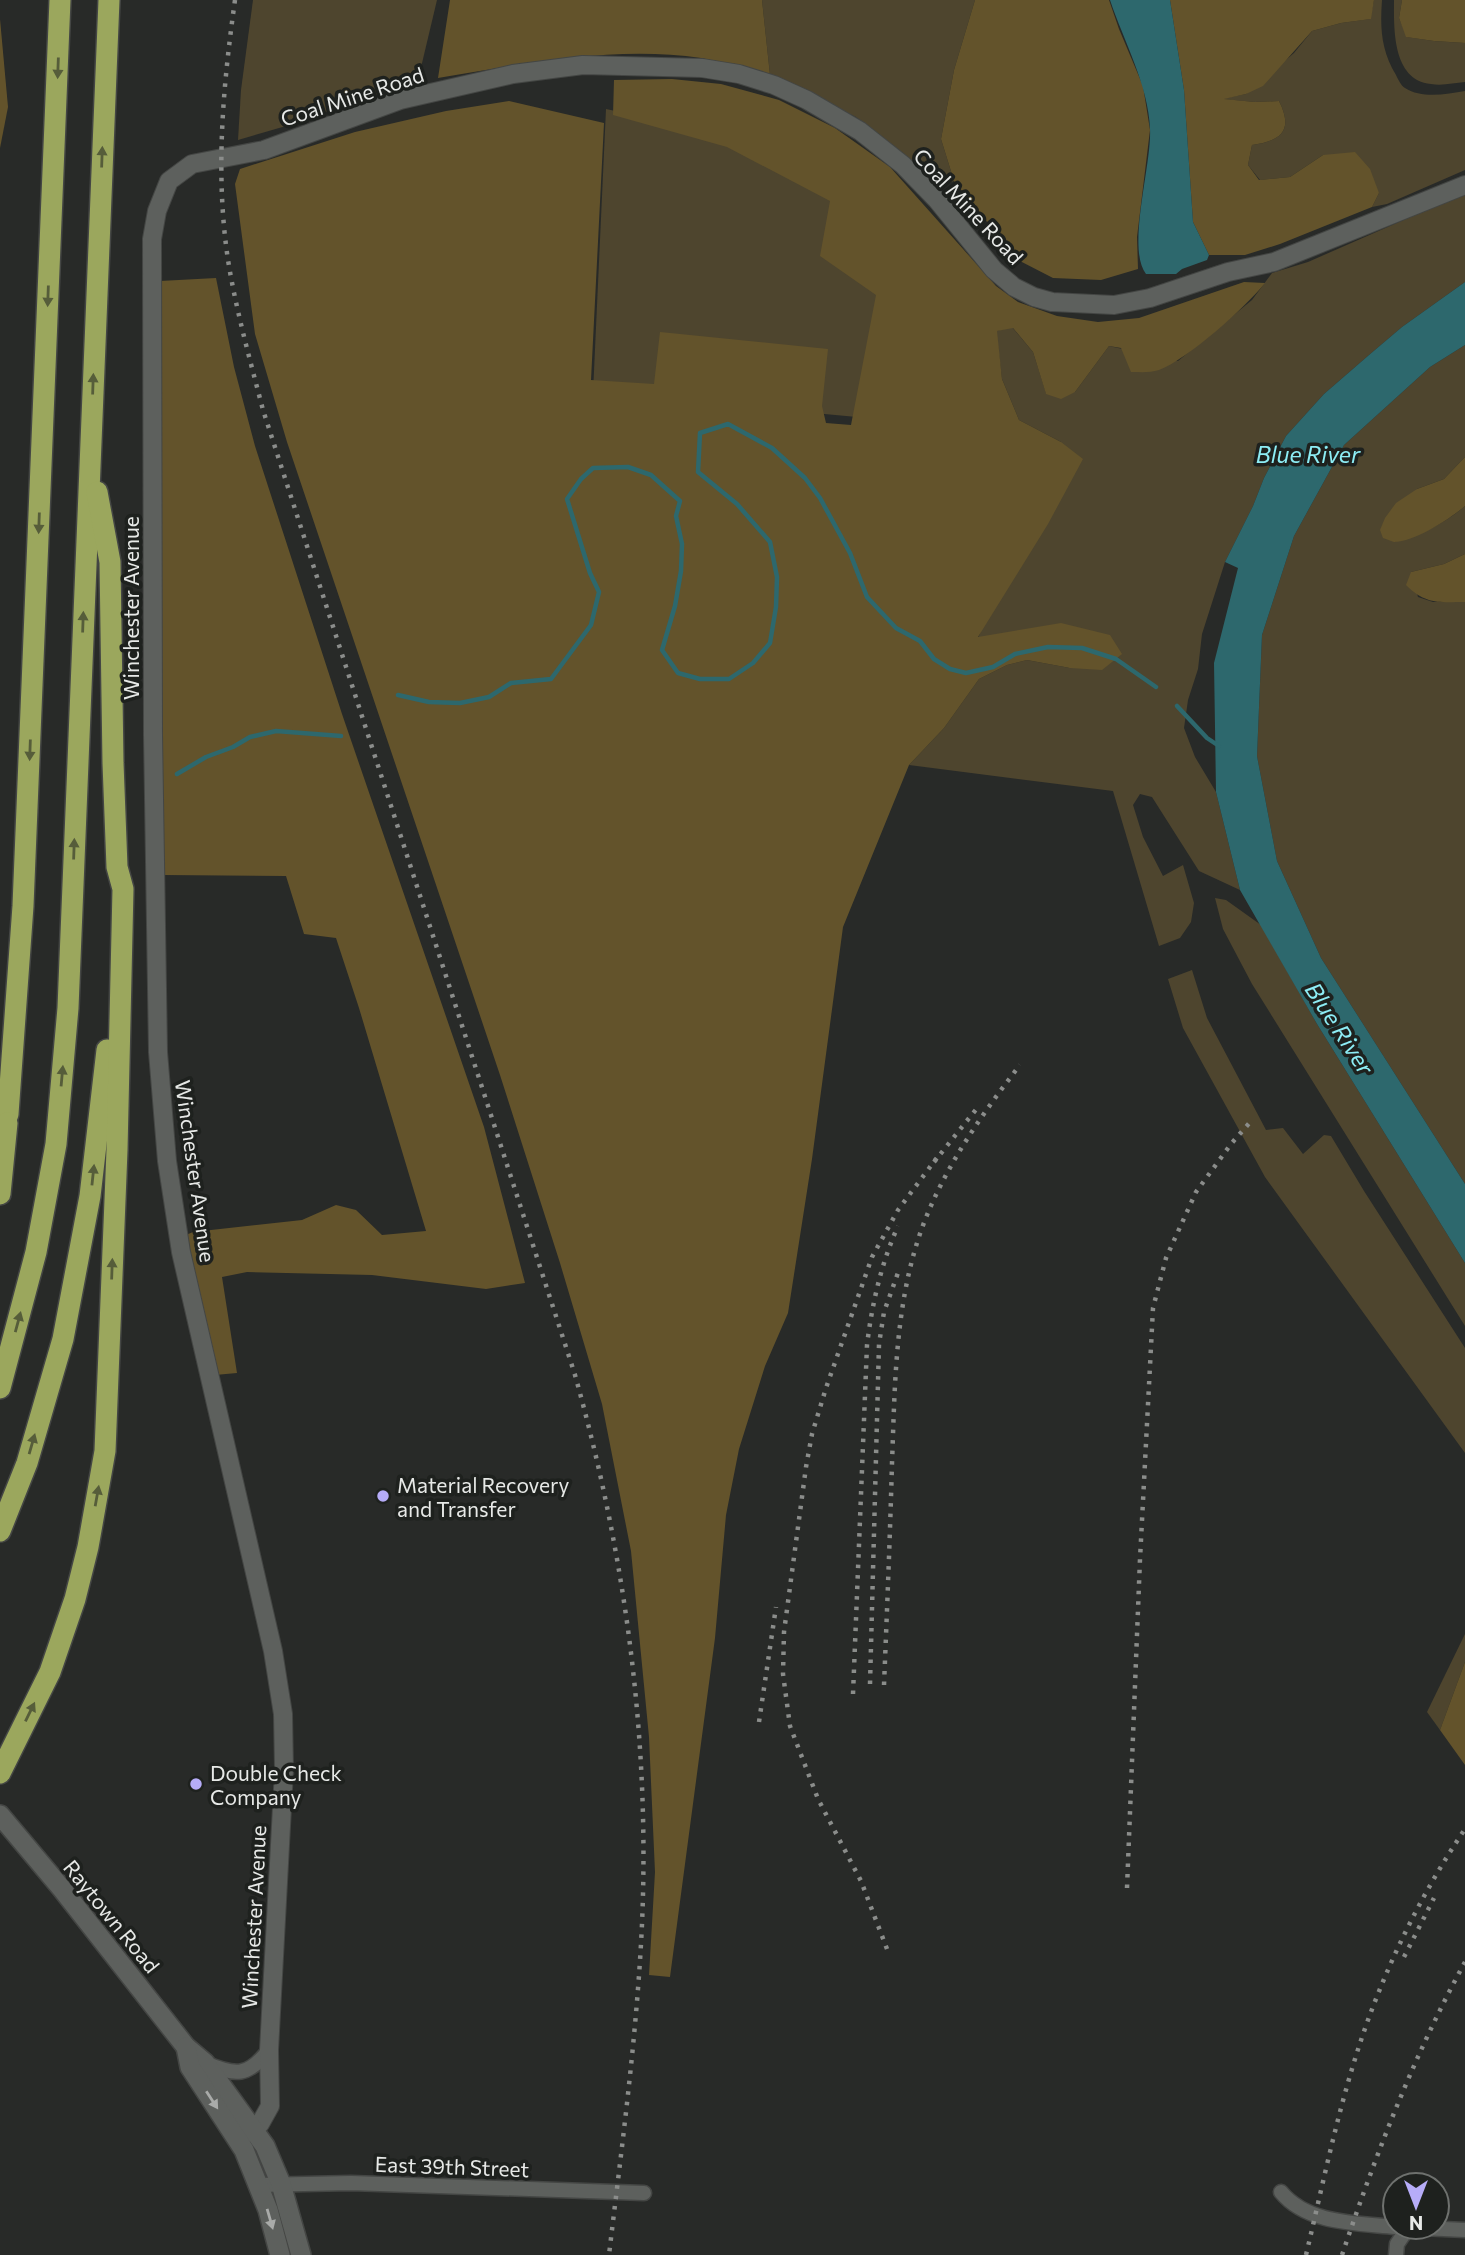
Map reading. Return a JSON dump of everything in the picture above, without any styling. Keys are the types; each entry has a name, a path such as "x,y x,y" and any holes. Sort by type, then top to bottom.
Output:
{"highway":[{"path":"0,1194 23,906 60,0"},
{"path":"0,1388 37,1252 56,1144 68,1008 108,0"},
{"path":"0,1773 50,1672 75,1600 88,1547 105,1451 117,1150 123,889 117,867 110,562 90,452"},
{"path":"0,1531 27,1463 62,1339 90,1196 107,1046 111,890 117,867"},
{"path":"0,1135 8,1114"}],"main road":[{"name":"Raytown Road","path":"0,1815 186,2047 205,2063 254,2128 281,2184 301,2255"},
{"name":"Raytown Road","path":"186,2047 190,2067 244,2150 268,2210 280,2255"}],"street":[{"name":"Coal Mine Road","path":"166,186 192,164 264,150 400,100 513,74 583,65 702,68 739,74 774,85 807,100 860,131 903,165 937,200 994,270 1014,287 1052,302 1114,305 1150,298 1228,272 1274,262 1465,185"},
{"name":"Winchester Avenue","path":"166,186 157,211 152,239 153,735 158,1052 167,1161 181,1252 273,1651 283,1714 284,1770 269,2050 270,2106 260,2124 254,2128"},
{"path":"205,2063 227,2072 243,2071 257,2066 269,2050"},
{"path":"237,2138 254,2128"},
{"name":"East 39th Street","path":"258,2185 351,2183 644,2193"},
{"path":"1281,2192 1297,2207 1315,2216 1381,2226"}],"shaded area":[{"path":"253,0 437,0 418,80 238,140 241,90"},
{"path":"450,0 762,0 770,75 701,58 636,54 569,58 438,78"},
{"path":"762,0 975,0 954,70 941,139 954,181 939,187 910,159 856,117 770,75"},
{"path":"975,0 1109,0 1143,86 1150,130 1137,237 1138,269 1101,280 1053,278 1018,260 954,181 941,139 954,70"},
{"path":"1170,0 1374,0 1371,19 1312,31 1263,86 1246,94 1224,99 1279,101 1285,120 1282,133 1271,141 1252,145 1248,165 1259,180 1290,177 1323,155 1355,152 1370,169 1379,193 1372,207 1245,255 1209,255 1193,222 1184,90"},
{"path":"1374,0 1382,0 1384,48 1402,86 1427,95 1465,91 1465,170 1387,204 1372,207 1379,193 1323,155 1290,177 1260,180 1248,165 1252,145 1271,141 1282,133 1285,120 1279,101 1221,99 1246,94 1294,53 1312,31 1370,19"},
{"path":"1394,0 1402,0 1399,18 1407,37 1465,43 1465,82 1431,84 1418,80 1409,73 1402,63 1395,38"},
{"path":"1402,0 1465,0 1465,43 1406,37 1399,18"},
{"path":"0,19 8,107 0,148"},
{"path":"672,79 721,84 779,100 835,128 890,167 996,286 1018,302 1057,316 1098,322 1139,318 1244,282 1265,283 1215,332 1171,364 1156,371 1131,372 1121,348 1109,346 1075,392 1061,399 1046,394 1033,352 1013,328 997,331 1002,379 1019,420 1061,442 1083,459 1048,524 978,637 1061,623 1110,635 1122,654 1102,670 1070,668 1027,660 1007,665 979,679 944,728 909,765 843,927 788,1313 765,1366 739,1449 726,1515 715,1638 670,1977 649,1975 655,1872 649,1737 631,1551 602,1404 500,1075 287,442 255,334 235,184 240,169 355,132 446,111 509,101 604,123 591,380 654,384 660,332 828,349 822,406 826,423 851,425 876,295 820,256 830,201 727,147 613,115 614,80"},
{"path":"606,109 737,137 891,234 857,417 593,393"},
{"path":"1465,193 1465,282 1402,327 1369,355 1324,394 1286,436 1225,562 1202,634 1198,669 1188,700 1184,728 1195,757 1216,792 1240,890 1199,871 1152,797 1140,794 1133,805 1143,837 1163,876 1183,865 1194,903 1191,922 1180,938 1159,946 1113,791 909,765 944,728 979,679 1007,665 1027,660 1070,668 1001,634 978,638 1061,442 1019,420 1002,379 996,331 1012,327 1033,352 1046,393 1075,392 1109,346 1178,361 1252,300 1272,273 1308,262"},
{"path":"216,278 234,367 255,446 342,714 484,1127 525,1283 486,1289 372,1275 247,1272 222,1277 237,1373 215,1375 186,1235 302,1220 336,1205 356,1210 382,1235 426,1231 336,938 304,934 286,876 163,875 160,281"},
{"path":"1465,345 1465,457 1444,479 1417,489 1394,542 1432,528 1465,506 1465,554 1444,564 1411,572 1418,597 1433,602 1465,602 1465,1184 1321,958 1277,861 1257,756 1262,635 1294,536 1344,445 1430,367"},
{"path":"1465,457 1465,506 1441,523 1411,538 1394,542 1383,538 1380,530 1396,503 1417,489 1444,479"},
{"path":"1465,554 1465,602 1427,599 1406,585 1411,572 1444,564"},
{"path":"1215,898 1226,900 1261,925 1317,1024 1465,1263 1465,1326 1252,984 1223,929"},
{"path":"1192,970 1207,1018 1266,1130 1283,1128 1303,1154 1324,1135 1331,1136 1465,1348 1465,1453 1265,1177 1183,1028 1168,979"},
{"path":"1465,1634 1465,1662 1440,1730 1427,1712"},
{"path":"1465,1662 1465,1765 1440,1730"}],"water":[{"path":"1110,0 1170,0 1184,90 1193,222 1209,255 1207,260 1176,274 1146,274 1141,262 1138,245 1150,144 1148,112 1140,79"},
{"name":"Blue River","path":"1465,282 1465,345 1430,367 1344,445 1294,536 1262,635 1257,756 1277,861 1321,958 1465,1184 1465,1263 1317,1024 1240,890 1216,792 1214,663 1238,568 1225,562 1286,436 1324,394 1369,355 1402,327"}],"waterway":[{"path":"398,695 429,702 460,703 489,697 511,683 551,679 591,625 599,592 590,573 567,499 581,479 593,468 628,467 651,475 680,501 676,516 682,544 681,571 675,606 662,650 678,673 700,679 729,679 753,663 770,643 776,607 777,577 770,542 737,504 698,472 700,433 728,424 772,448 805,478 820,498 850,553 867,597 896,628 920,641 934,659 950,669 966,673 993,667 1015,654 1048,647 1082,648 1116,659 1156,687"},
{"path":"1177,706 1207,738 1219,746"},
{"path":"177,774 250,737 276,731 341,736"}],"railway":[{"path":"235,0 224,97 221,162 228,260 244,335 263,410 575,1375 593,1442 620,1578 638,1716 642,1785 642,1924 637,2007 609,2255"},
{"path":"884,1685 896,1373 906,1285 922,1228 941,1184 978,1122 1020,1065"},
{"path":"934,1162 978,1107"},
{"path":"1127,1888 1153,1308 1166,1258 1196,1192 1252,1120"},
{"path":"887,1949 861,1881 818,1799 790,1726 783,1674 784,1632 806,1467 812,1434 826,1388 872,1257 898,1210 939,1155"},
{"path":"853,1694 867,1345 878,1284 898,1226"},
{"path":"870,1684 879,1344 884,1312 899,1270"},
{"path":"759,1722 776,1607"},
{"path":"1306,2255 1344,2096 1374,2004 1415,1914 1465,1829"},
{"path":"1404,1957 1434,1898"},
{"path":"1342,2255 1397,2106 1429,2033 1465,1962"}],"place":[{"name":"Material Recovery and Transfer","path":"383,1496"},
{"name":"Double Check Company","path":"196,1784"}]}
